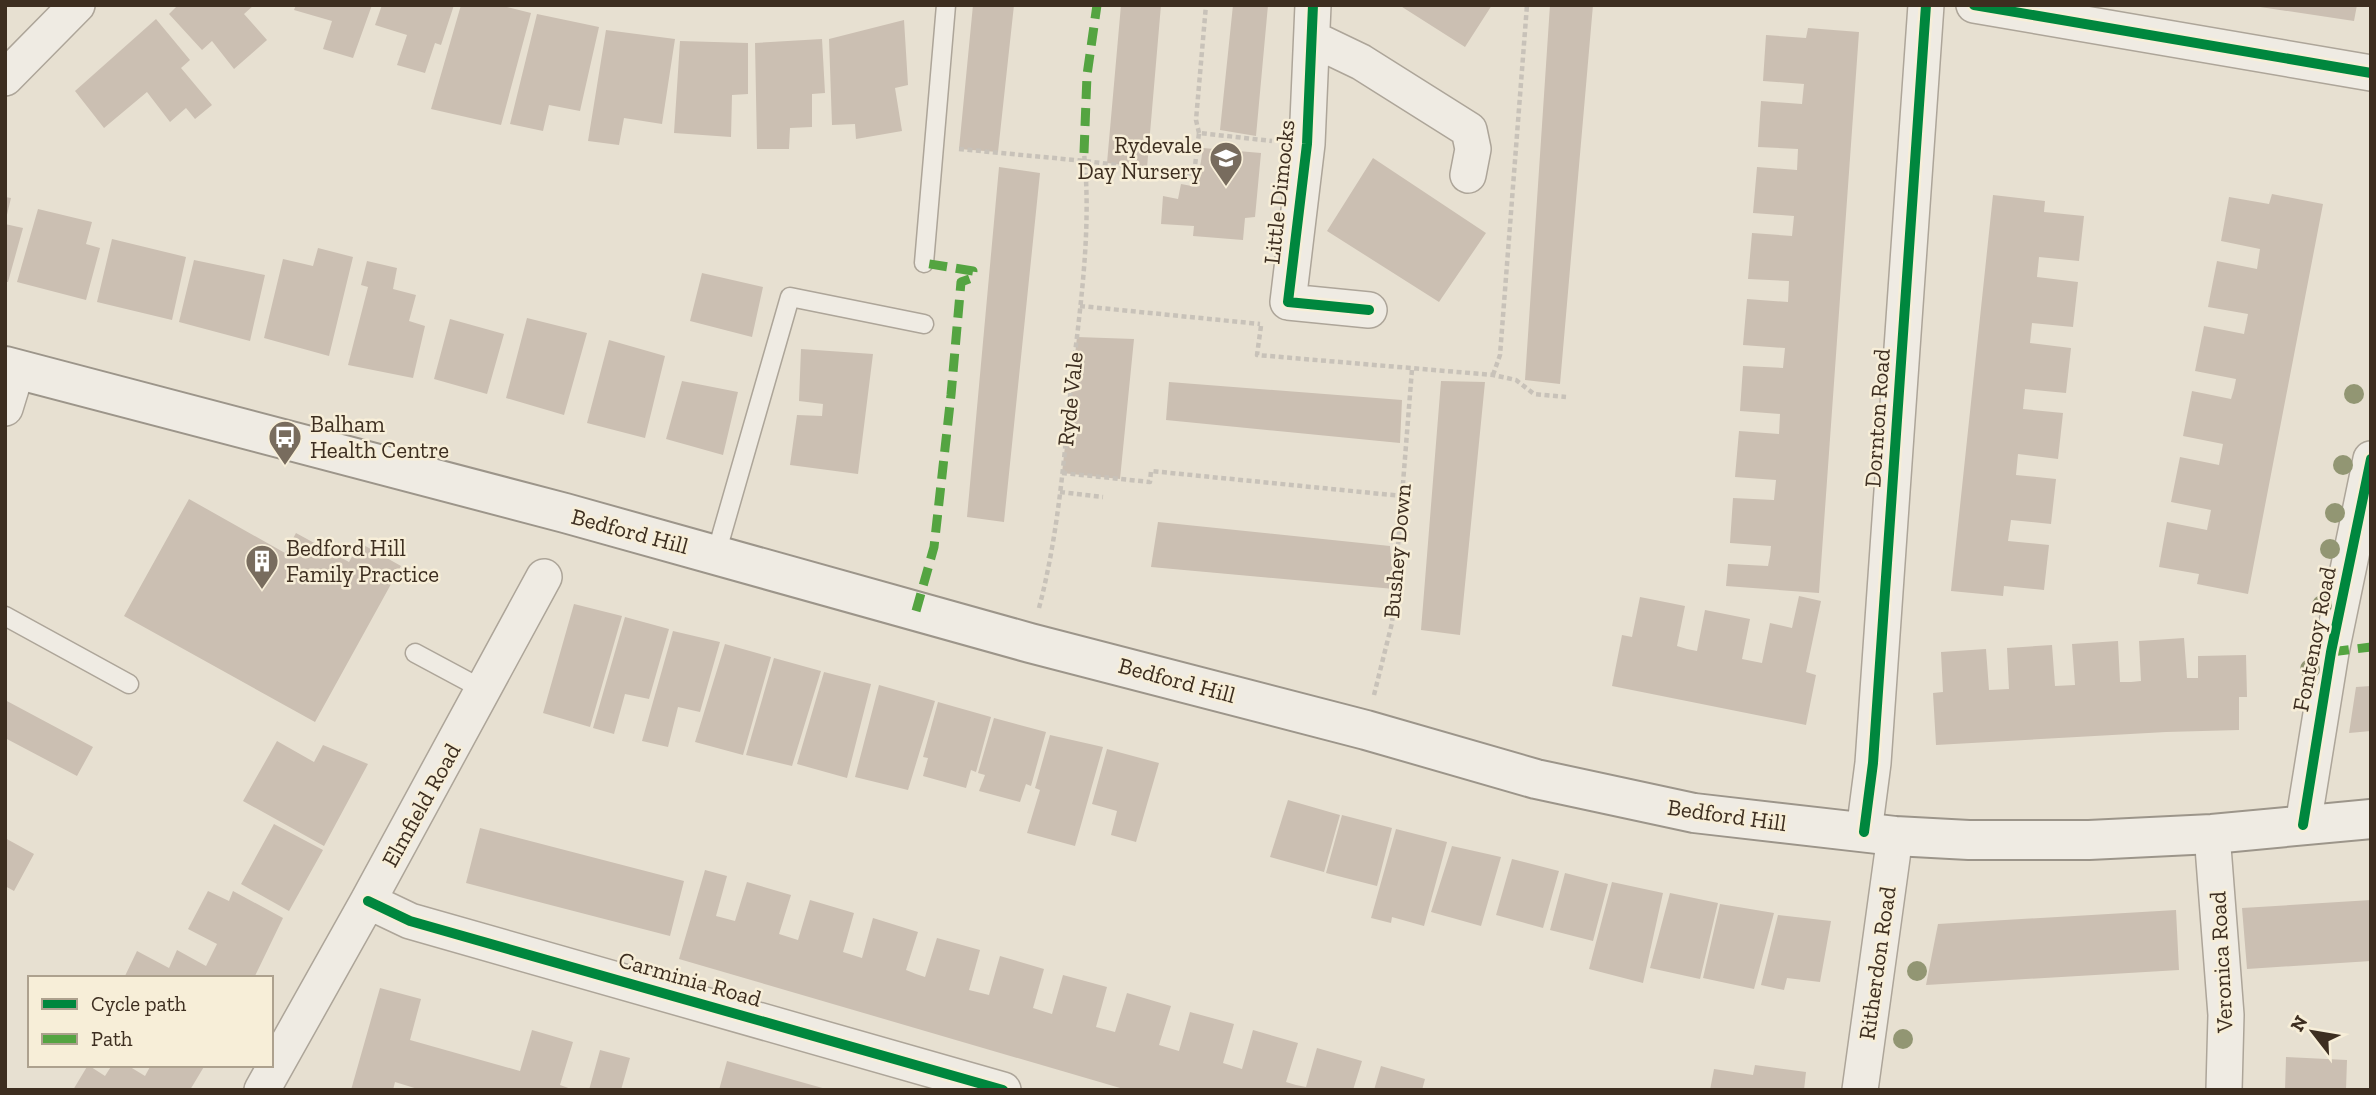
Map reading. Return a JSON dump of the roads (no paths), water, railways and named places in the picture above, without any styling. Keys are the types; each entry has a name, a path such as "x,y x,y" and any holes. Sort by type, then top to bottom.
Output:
{"main road":[{"name":"Bedford Hill","path":"11,367 716,554 1030,643 1366,730 1536,779 1694,813 1879,834 1969,840 2089,841 2213,834 2371,819"}],"street":[{"path":"5,78 77,5"},
{"name":"Dornton Road","path":"1879,834 1875,736 1926,5"},
{"path":"1974,5 2371,74"},
{"name":"Little Dimocks","path":"1313,22 1307,145 1288,302 1369,310"},
{"name":"Little Dimocks","path":"1313,22 1362,62 1469,130 1473,149 1468,175"},
{"path":"5,408 11,367"},
{"name":"Fontenoy Road","path":"2303,825 2332,652 2371,460"},
{"name":"Elmfield Road","path":"262,1090 544,577"},
{"name":"Ritherdon Road","path":"1860,1090 1879,834"},
{"name":"Veronica Road","path":"2213,834 2226,1015 2224,1090"},
{"name":"Carminia Road","path":"368,901 410,921 1003,1090"}],"lane":[{"path":"924,263 946,5"},
{"path":"716,554 790,298 924,324"},
{"path":"5,616 129,684"},
{"path":"415,653 484,690"}],"place":[{"name":"Rydevale Day Nursery","path":"1226,188"},
{"name":"Balham Health Centre","path":"285,467"},
{"name":"Bedford Hill Family Practice","path":"262,591"}]}
